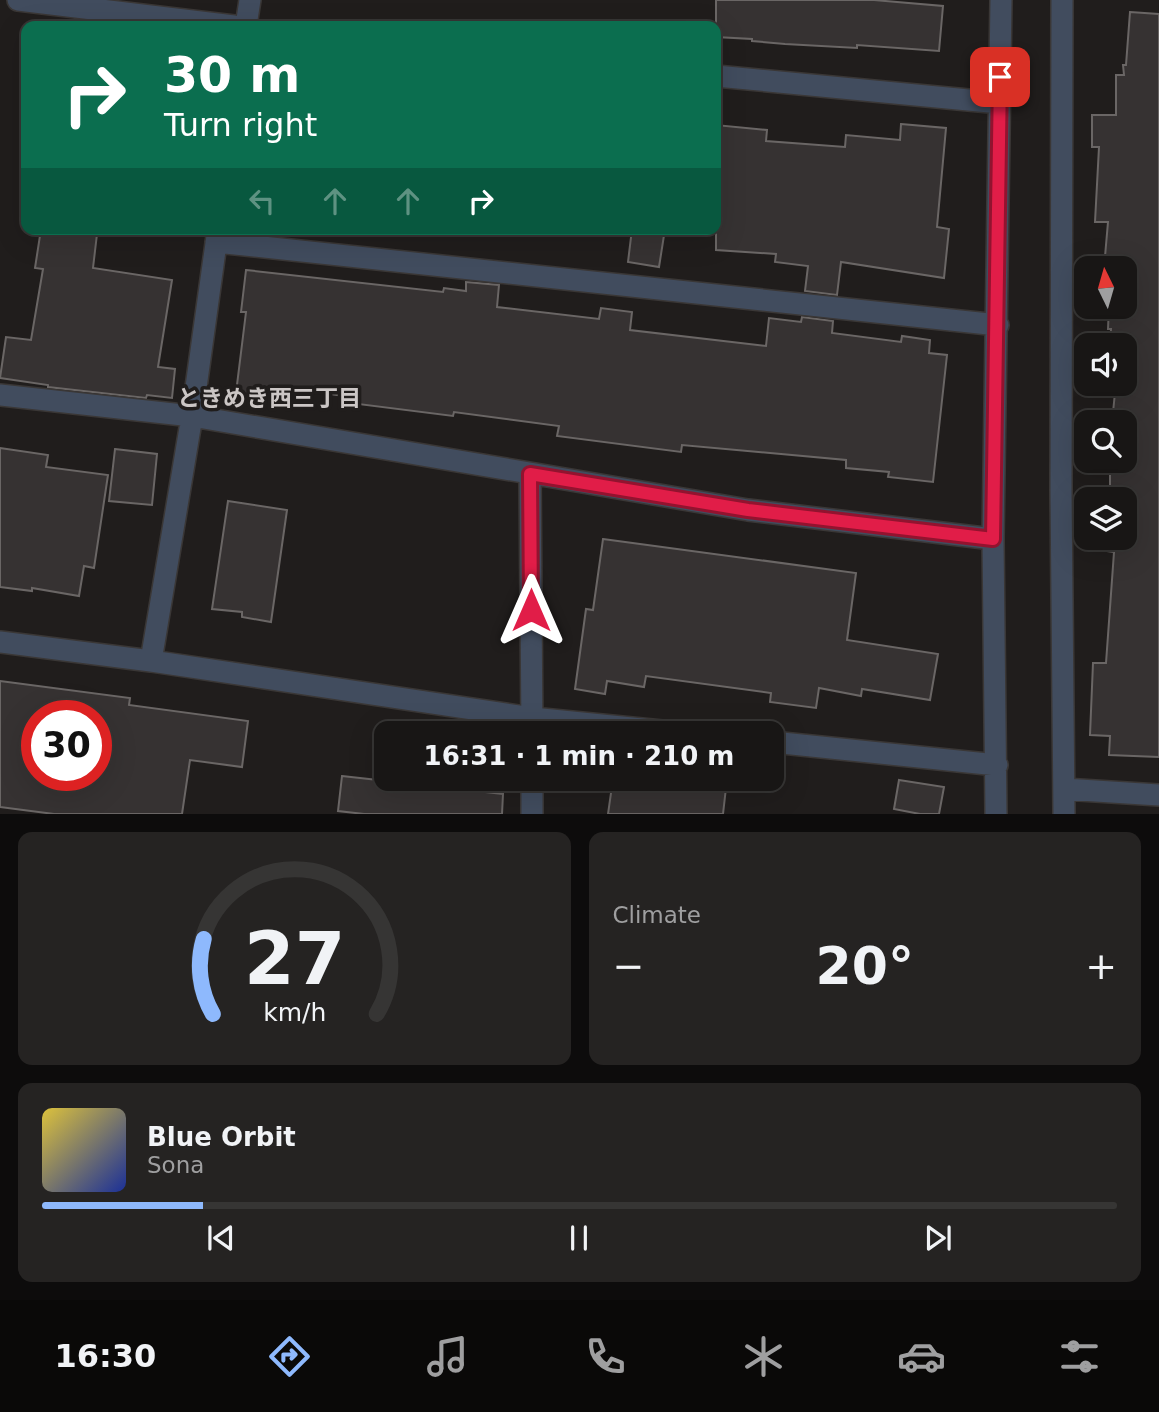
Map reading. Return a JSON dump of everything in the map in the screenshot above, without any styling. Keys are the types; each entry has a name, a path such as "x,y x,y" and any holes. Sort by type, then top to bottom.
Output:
{"street":[{"path":"18,0 192,21"},
{"path":"247,21 250,0"},
{"path":"996,814 993,539 1001,0"},
{"path":"1062,0 1061,491 1064,814"},
{"path":"721,76 1000,103"},
{"path":"151,661 192,416 217,236 998,325"},
{"path":"0,395 192,416 748,510 993,539"},
{"path":"530,474 532,721"},
{"path":"0,642 151,661 503,721"},
{"path":"784,743 997,765"},
{"path":"1064,789 1159,795"},
{"path":"532,791 532,814"}],"building":[{"path":"716,0 874,0 943,6 939,51 857,45 857,48 785,44 721,37 721,21 716,21"},
{"path":"1130,12 1159,14 1159,757 1109,755 1110,736 1090,735 1093,663 1106,663 1114,552 1106,550 1137,550 1137,487 1110,487 1110,473 1137,473 1137,410 1113,410 1115,396 1137,396 1137,333 1111,333 1111,329 1108,329 1108,319 1138,318 1138,256 1105,256 1108,222 1095,222 1099,147 1092,147 1092,115 1116,115 1116,75 1124,75 1123,65 1126,65"},
{"path":"901,124 946,128 937,227 949,229 944,278 841,262 837,295 805,291 808,266 775,262 776,254 716,250 716,235 721,235 721,125 767,130 766,141 845,147 846,135 900,140"},
{"path":"40,235 97,235 93,268 172,280 158,367 175,369 172,398 147,395 146,398 48,387 0,378 6,337 31,340 43,269 35,268"},
{"path":"631,235 664,235 659,267 628,262"},
{"path":"246,270 443,292 444,288 466,291 466,282 499,285 497,307 599,319 601,308 632,312 630,330 766,346 769,318 801,322 802,317 833,321 832,333 901,342 902,336 930,340 929,353 947,355 933,482 888,477 889,472 846,468 846,460 682,445 681,452 557,436 559,426 454,412 453,416 358,404 359,398 286,388 285,399 236,393 246,312 241,312"},
{"path":"0,448 48,455 46,467 108,475 94,568 84,566 79,596 32,588 32,591 0,587"},
{"path":"115,449 157,454 152,505 109,501"},
{"path":"228,501 287,510 271,622 242,617 242,612 212,609"},
{"path":"603,539 856,573 847,640 938,654 930,700 862,689 861,696 819,688 816,708 770,702 771,693 646,676 644,687 607,681 605,694 575,689 586,609 593,610"},
{"path":"0,681 130,698 129,705 248,721 242,767 190,760 182,814 54,814 0,807"},
{"path":"342,776 374,780 374,791 476,791 503,794 502,814 364,814 338,811"},
{"path":"899,780 944,787 939,814 894,809"},
{"path":"611,791 726,791 723,814 608,814"}],"district":[{"name":"ときめき西三丁目","path":"269,398"}],"route":[{"path":"531,610 530,474 748,510 993,539 1000,77"}]}
